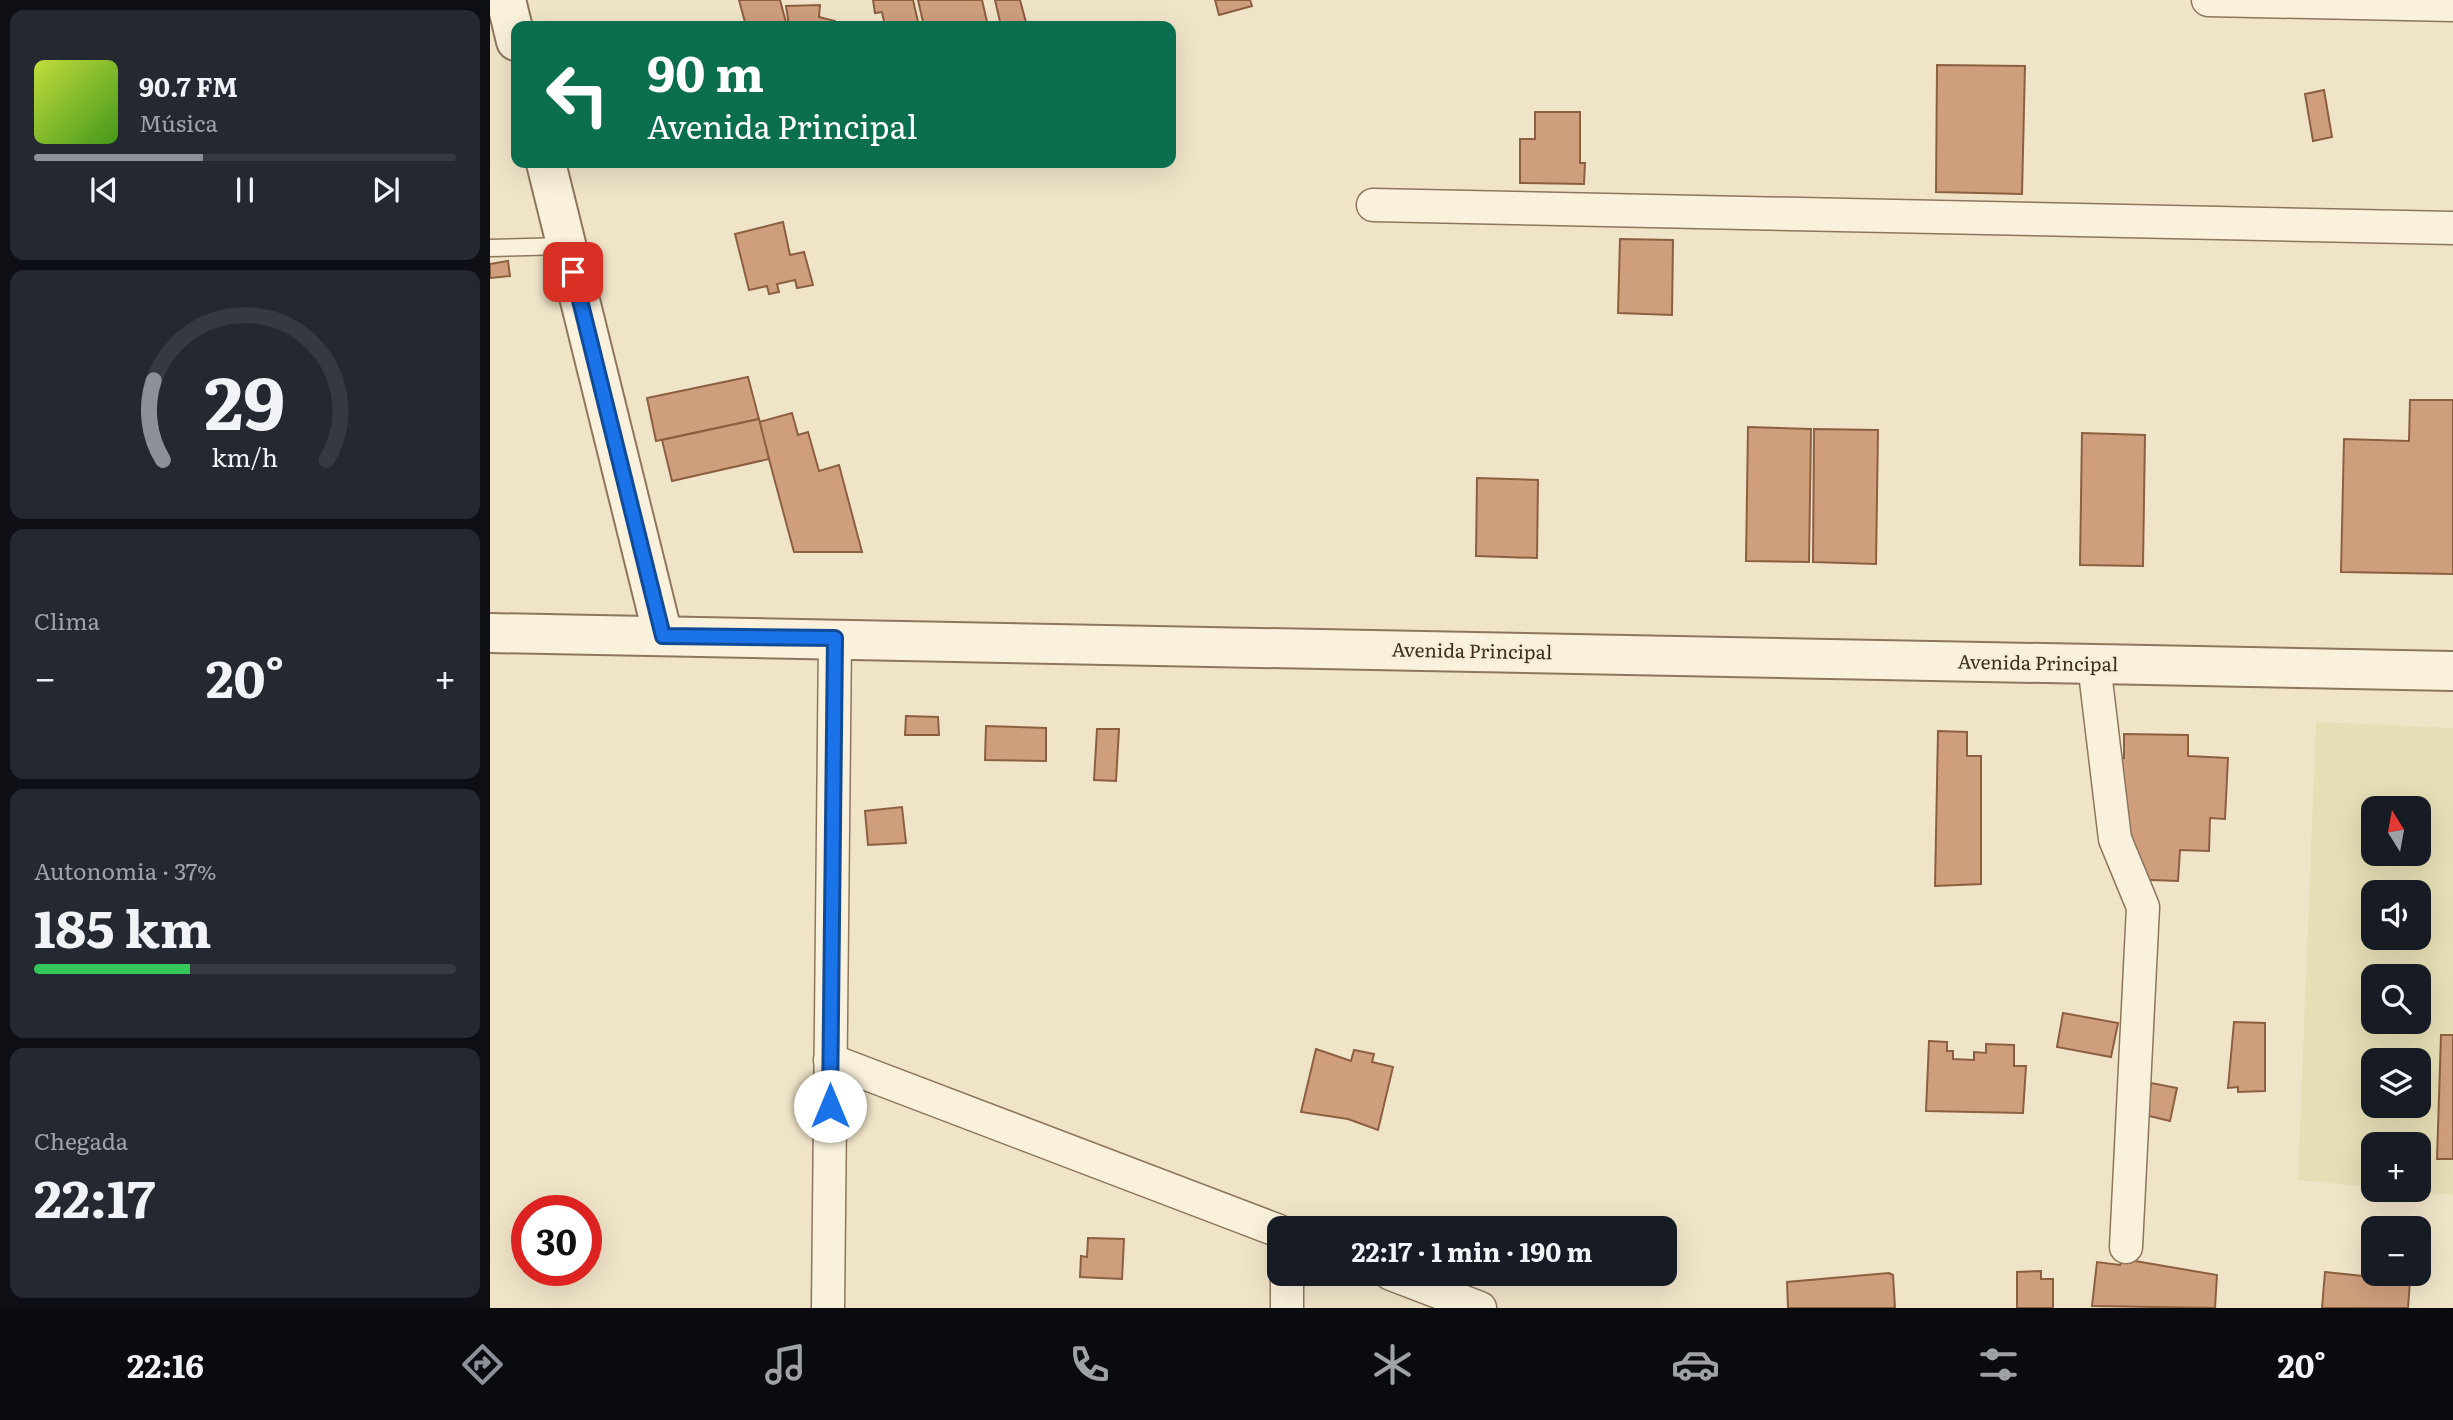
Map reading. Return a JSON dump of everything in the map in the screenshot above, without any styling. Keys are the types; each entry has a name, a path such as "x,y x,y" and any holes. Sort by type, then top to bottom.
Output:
{"street":[{"path":"2208,0 2453,5"},
{"path":"547,168 663,636"},
{"path":"1373,205 2453,228"},
{"name":"Avenida Principal","path":"490,633 2453,671"},
{"path":"828,1308 835,638"},
{"path":"2094,664 2115,839 2143,907 2126,1247"},
{"path":"830,1060 1267,1226"},
{"path":"1287,1286 1287,1308"},
{"path":"1422,1286 1480,1308"}],"lane":[{"path":"490,248 567,246"}],"shaded area":[{"path":"2316,722 2453,728 2453,1195 2431,1193 2431,1132 2361,1132 2361,1186 2298,1180"}],"building":[{"path":"739,0 780,0 786,21 745,21"},
{"path":"873,0 913,0 918,21 884,21 882,12 875,13"},
{"path":"918,0 982,0 987,21 923,21"},
{"path":"995,0 1020,0 1026,21 1000,21"},
{"path":"1215,0 1250,0 1252,6 1219,15"},
{"path":"820,5 819,17 835,21 788,21 786,6"},
{"path":"1937,65 2025,66 2022,194 1936,192"},
{"path":"2324,90 2332,137 2313,141 2305,94"},
{"path":"1535,112 1580,112 1580,163 1585,163 1584,184 1520,183 1520,139 1535,139"},
{"path":"783,222 790,255 804,252 813,285 797,288 795,280 777,284 779,292 769,294 767,286 749,290 735,234"},
{"path":"1620,239 1673,240 1672,315 1618,313"},
{"path":"508,261 510,276 490,278 490,264"},
{"path":"748,377 759,419 656,441 647,398"},
{"path":"2410,400 2453,400 2453,574 2341,572 2344,439 2409,441"},
{"path":"792,413 798,435 808,432 819,471 839,465 862,552 794,552 759,422"},
{"path":"759,419 769,459 672,481 662,440"},
{"path":"1748,427 1811,429 1809,562 1746,561"},
{"path":"1814,429 1878,430 1876,564 1813,562"},
{"path":"2082,433 2145,435 2143,566 2080,565"},
{"path":"1477,478 1538,480 1537,558 1476,556"},
{"path":"906,716 938,717 939,735 905,735"},
{"path":"986,726 1046,728 1046,761 985,760"},
{"path":"1097,729 1119,729 1116,781 1094,780"},
{"path":"1938,731 1967,732 1967,756 1981,756 1981,884 1935,886"},
{"path":"2124,734 2188,735 2188,756 2228,758 2225,819 2210,818 2209,851 2180,850 2178,881 2124,879 2120,758 2124,758"},
{"path":"902,807 906,843 868,845 865,811"},
{"path":"2063,1013 2118,1023 2111,1057 2057,1047"},
{"path":"2234,1022 2265,1023 2265,1091 2238,1092 2238,1087 2228,1088"},
{"path":"2441,1035 2453,1035 2453,1159 2437,1159"},
{"path":"1929,1041 1947,1042 1947,1051 1953,1051 1953,1059 1974,1060 1974,1052 1986,1053 1986,1044 2014,1045 2014,1066 2026,1066 2023,1113 1926,1111"},
{"path":"1316,1049 1351,1061 1354,1050 1374,1054 1372,1062 1393,1067 1378,1130 1348,1119 1301,1112"},
{"path":"2151,1083 2177,1088 2170,1121 2145,1115"},
{"path":"1088,1238 1124,1239 1122,1279 1080,1277 1081,1256 1087,1257"},
{"path":"2123,1259 2217,1275 2215,1308 2092,1306 2097,1262 2120,1265"},
{"path":"2041,1271 2041,1279 2053,1279 2053,1308 2017,1308 2017,1272"},
{"path":"2325,1272 2361,1276 2361,1286 2410,1286 2408,1308 2322,1308"},
{"path":"1889,1273 1893,1275 1895,1308 1788,1308 1787,1282"}],"route":[{"path":"573,272 663,636 835,638 830,1106"}]}
